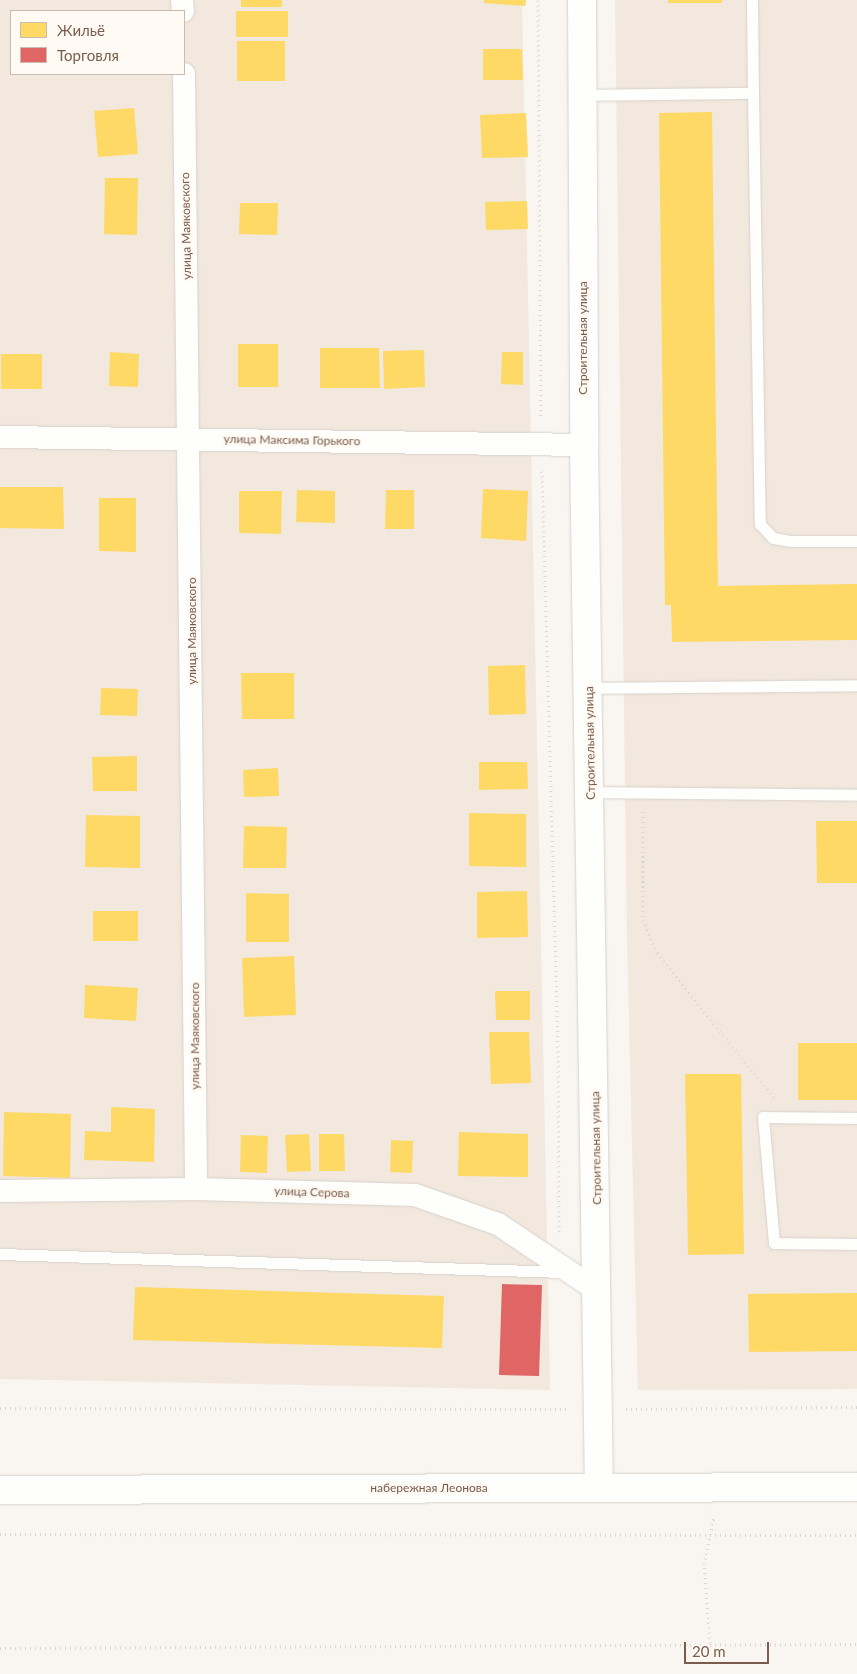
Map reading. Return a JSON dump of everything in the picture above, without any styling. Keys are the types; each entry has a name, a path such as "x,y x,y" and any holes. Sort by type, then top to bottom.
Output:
{"street":[{"name":"Строительная улица","path":"582,0 584,445 590,688 599,1487"},
{"name":"улица Маяковского","path":"184,75 190,438 196,1189"},
{"name":"улица Максима Горького","path":"0,436 584,445"},
{"name":"улица Серова","path":"0,1191 196,1189 415,1194 498,1224 598,1291"},
{"name":"набережная Леонова","path":"0,1490 857,1487"}],"lane":[{"path":"752,0 760,524 773,538 790,541 857,541"},
{"path":"582,95 753,93"},
{"path":"590,688 857,685"},
{"path":"591,792 857,795"},
{"path":"857,1118 763,1117 774,1243 857,1244"},
{"path":"0,1254 565,1269"}],"path":[{"path":"538,0 541,444 565,1269"},
{"path":"644,792 643,920 657,953 791,1117"},
{"path":"0,1408 599,1409 857,1407"},
{"path":"710,1644 704,1564 718,1488"},
{"path":"0,1534 710,1537 857,1535"},
{"path":"0,1648 857,1644"}],"shaded area":[{"path":"0,0 522,0 550,1390 0,1379"},
{"path":"615,0 857,0 857,1389 638,1390 627,940"}],"building: Жильё":[{"path":"241,0 282,0 282,7 241,7"},
{"path":"484,0 526,0 525,6 484,3"},
{"path":"668,0 722,0 722,3 668,3"},
{"path":"236,11 288,11 288,37 236,37"},
{"path":"237,41 285,41 285,81 237,81"},
{"path":"483,49 522,49 523,80 483,80"},
{"path":"134,108 138,154 98,157 94,111"},
{"path":"712,112 718,586 857,584 857,640 672,642 671,605 665,605 659,113"},
{"path":"526,113 528,157 482,158 480,115"},
{"path":"105,178 138,178 137,235 104,234"},
{"path":"527,201 528,229 486,230 485,202"},
{"path":"240,203 278,203 277,235 239,234"},
{"path":"238,344 278,344 278,387 238,387"},
{"path":"320,348 379,348 380,388 320,388"},
{"path":"424,350 425,387 384,389 383,351"},
{"path":"110,352 139,354 138,387 109,386"},
{"path":"502,352 523,352 523,385 501,384"},
{"path":"1,354 42,354 42,389 1,389"},
{"path":"0,487 63,487 64,529 0,528"},
{"path":"483,489 528,491 526,541 481,538"},
{"path":"297,490 335,491 335,523 296,522"},
{"path":"386,490 414,490 414,529 385,529"},
{"path":"239,491 282,491 281,534 239,533"},
{"path":"99,498 136,498 136,552 99,551"},
{"path":"525,665 526,714 489,715 488,666"},
{"path":"241,673 294,673 294,719 242,719"},
{"path":"101,688 138,689 137,716 100,715"},
{"path":"137,756 137,791 93,791 92,757"},
{"path":"479,762 527,762 528,789 479,790"},
{"path":"278,768 279,796 244,797 243,770"},
{"path":"469,813 526,814 526,867 469,866"},
{"path":"86,815 140,816 140,868 85,867"},
{"path":"816,821 857,821 857,883 817,883"},
{"path":"244,826 287,827 286,868 243,868"},
{"path":"527,891 528,937 477,938 477,892"},
{"path":"246,893 289,894 289,942 246,942"},
{"path":"93,911 138,911 138,941 93,941"},
{"path":"294,956 296,1015 244,1017 242,958"},
{"path":"85,985 138,988 136,1021 84,1018"},
{"path":"495,991 530,991 530,1020 496,1020"},
{"path":"489,1032 529,1032 531,1083 491,1084"},
{"path":"798,1043 857,1043 857,1100 798,1100"},
{"path":"685,1074 741,1074 744,1254 688,1255"},
{"path":"111,1107 155,1109 154,1162 84,1160 85,1131 111,1132"},
{"path":"4,1112 71,1114 70,1178 3,1176"},
{"path":"459,1132 528,1134 528,1177 458,1176"},
{"path":"309,1134 311,1171 287,1172 285,1135"},
{"path":"319,1134 344,1134 345,1171 319,1171"},
{"path":"241,1135 268,1136 267,1173 240,1172"},
{"path":"391,1140 413,1141 412,1173 390,1172"},
{"path":"135,1287 444,1296 442,1348 133,1340"},
{"path":"857,1293 857,1351 749,1352 748,1294"}],"building: Торговля":[{"path":"502,1284 542,1285 539,1376 499,1375"}]}
